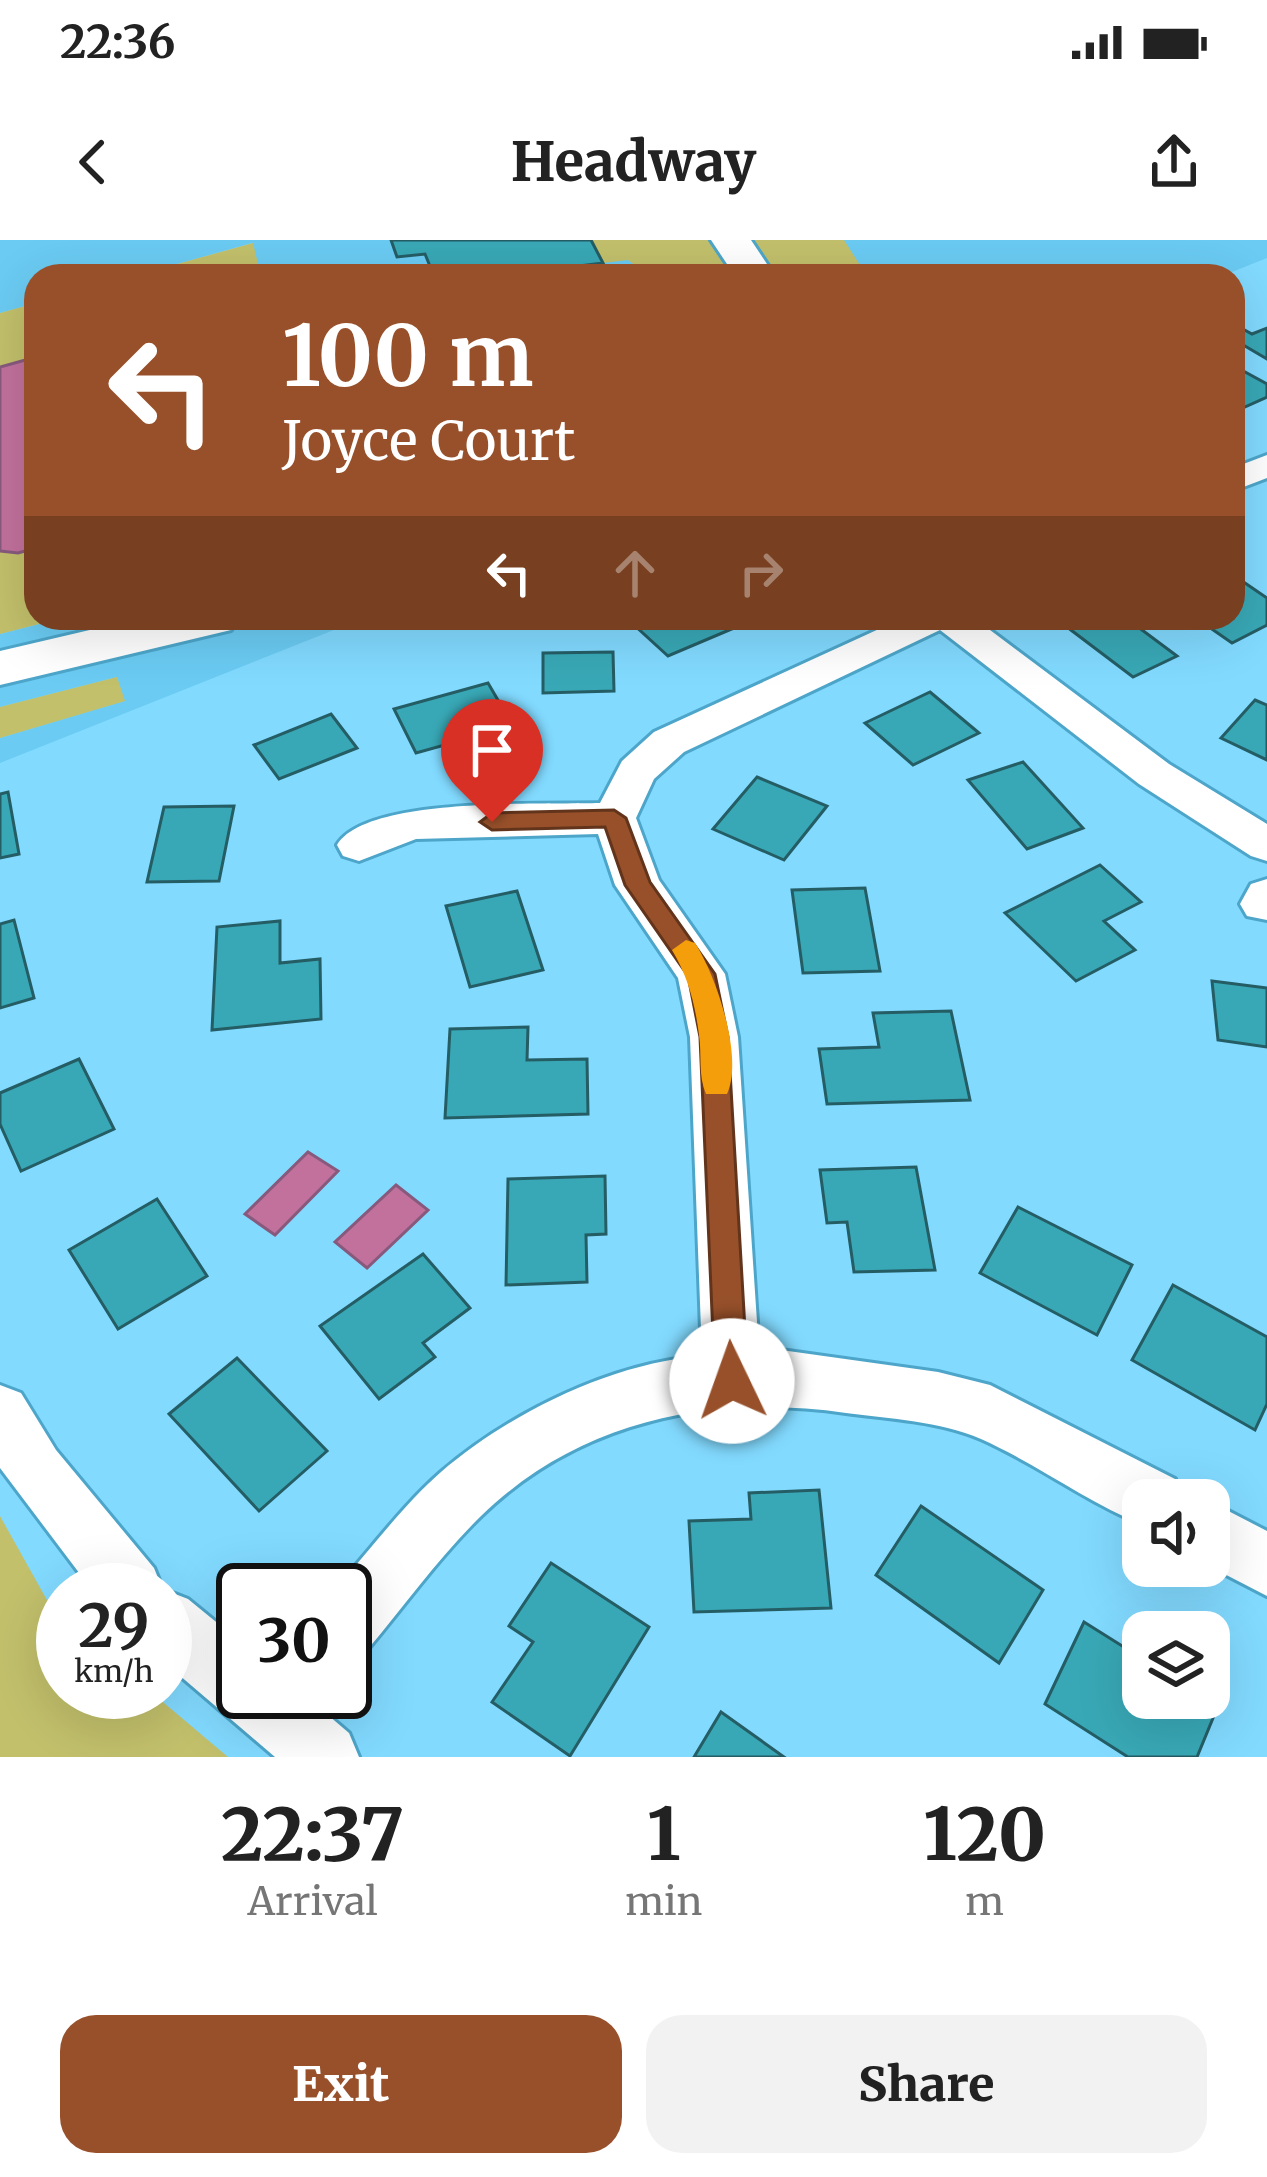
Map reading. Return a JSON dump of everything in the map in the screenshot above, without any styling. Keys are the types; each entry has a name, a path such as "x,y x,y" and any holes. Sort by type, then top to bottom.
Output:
{"street":[{"path":"0,668 161,630"},
{"path":"732,1381 714,1037 701,974 638,885 614,818 637,771 669,742 909,630"},
{"path":"965,630 1154,774 1267,844"},
{"path":"359,845 411,824 614,818"},
{"path":"372,1595 461,1494 527,1445 598,1409 680,1385 781,1377 956,1403 990,1413 1122,1483"},
{"path":"0,1414 35,1471 110,1563"},
{"path":"1230,1544 1267,1565"},
{"path":"288,1719 325,1757"}],"shaded area":[{"path":"0,240 1267,240 1267,258 1245,267 258,264 252,243 177,264 24,264 24,306 0,313"},
{"path":"591,240 844,240 859,264 633,264 628,260 603,263"},
{"path":"253,243 258,264 177,264"},
{"path":"24,306 24,360 0,367 0,313"},
{"path":"24,360 24,551 18,553 0,551 0,367"},
{"path":"0,551 24,551 24,628 0,634"},
{"path":"24,628 334,630 0,763 0,738 124,701 117,677 0,707 0,634"},
{"path":"117,677 125,701 0,738 0,707"},
{"path":"308,1152 338,1171 275,1235 245,1214"},
{"path":"396,1185 428,1210 367,1268 335,1242"},
{"path":"0,1516 36,1580 36,1719 183,1719 228,1757 0,1757"}],"building":[{"path":"391,240 591,240 603,263 429,264 425,254 397,257"},
{"path":"1267,328 1267,359 1245,346 1245,330 1252,334"},
{"path":"1245,372 1267,384 1267,397 1245,407"},
{"path":"1245,583 1267,598 1267,625 1232,643 1213,630 1245,630"},
{"path":"640,630 729,630 668,656"},
{"path":"1071,630 1142,630 1177,656 1133,677"},
{"path":"613,652 614,691 543,693 543,653"},
{"path":"488,683 513,726 416,753 394,709"},
{"path":"930,692 979,733 913,765 865,723"},
{"path":"1255,700 1267,705 1267,760 1221,738"},
{"path":"331,714 357,748 279,779 254,745"},
{"path":"1023,762 1083,828 1027,849 968,780"},
{"path":"757,777 827,806 784,860 713,829"},
{"path":"8,792 19,854 0,858 0,794"},
{"path":"234,806 219,881 147,882 164,807"},
{"path":"1100,865 1141,902 1104,921 1135,950 1076,981 1005,913"},
{"path":"865,888 880,971 803,973 792,890"},
{"path":"517,891 543,970 470,987 446,906"},
{"path":"14,920 34,998 0,1008 0,924"},
{"path":"280,921 280,963 320,959 321,1019 212,1030 217,927"},
{"path":"1212,981 1267,988 1267,1047 1218,1040"},
{"path":"951,1011 970,1100 827,1104 819,1049 879,1047 873,1013"},
{"path":"528,1027 527,1060 587,1059 588,1114 445,1118 450,1029"},
{"path":"79,1059 114,1129 21,1171 0,1124 0,1093"},
{"path":"916,1167 935,1270 854,1272 847,1222 827,1223 820,1170"},
{"path":"605,1176 606,1234 586,1235 587,1282 506,1285 508,1179"},
{"path":"157,1199 207,1276 118,1329 69,1250"},
{"path":"1018,1207 1132,1265 1097,1335 980,1273"},
{"path":"423,1254 470,1308 423,1343 435,1357 379,1399 320,1326"},
{"path":"1173,1285 1267,1337 1267,1404 1255,1430 1132,1360"},
{"path":"237,1358 327,1451 259,1511 169,1414"},
{"path":"819,1490 831,1608 694,1612 689,1521 751,1519 749,1493"},
{"path":"921,1506 1043,1590 999,1663 876,1575"},
{"path":"551,1563 649,1627 570,1756 492,1702 533,1642 509,1626"},
{"path":"1084,1622 1122,1646 1122,1719 1213,1719 1197,1757 1128,1757 1045,1704"},
{"path":"721,1712 784,1757 694,1757"}],"slow traffic":[{"path":"686,950 701,974 714,1037 716,1086"}],"route":[{"path":"492,822 614,818 638,885 701,974 714,1037 732,1381"}]}
